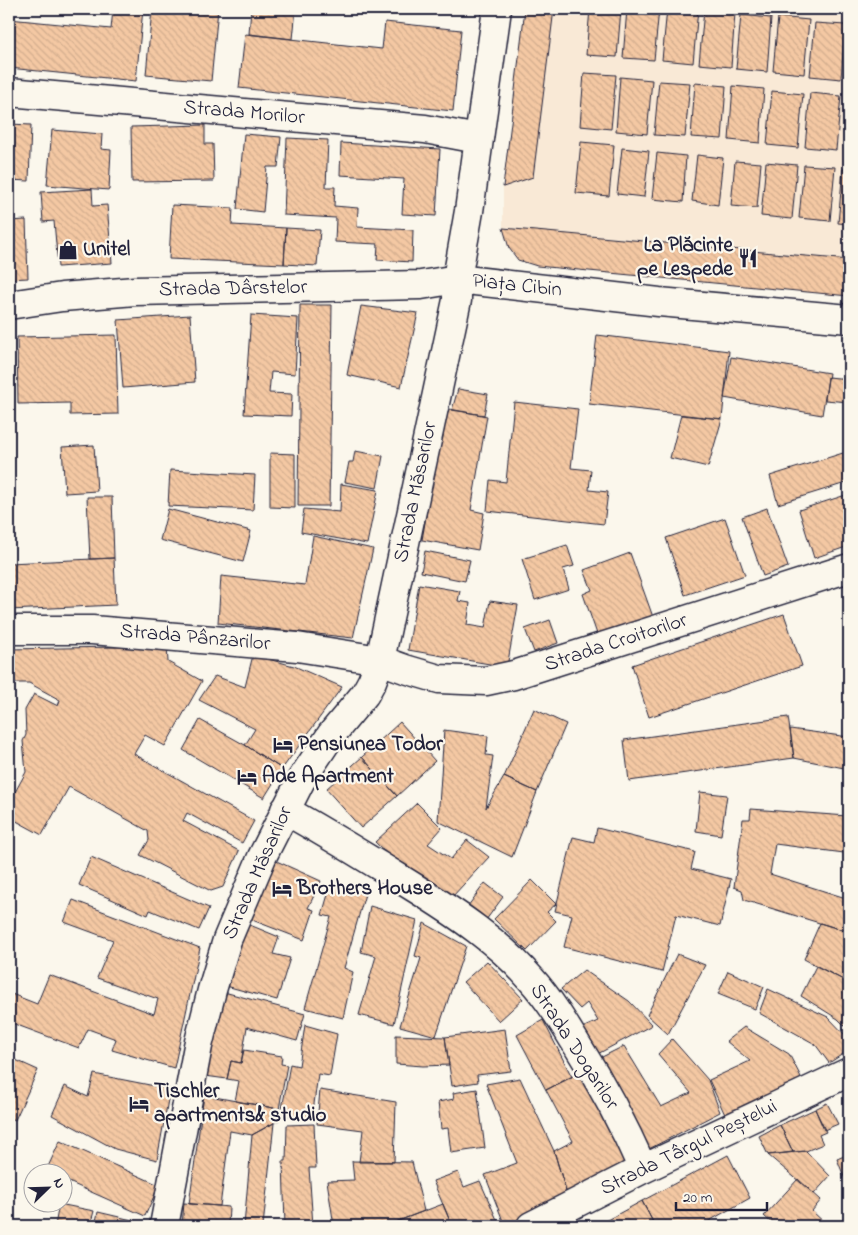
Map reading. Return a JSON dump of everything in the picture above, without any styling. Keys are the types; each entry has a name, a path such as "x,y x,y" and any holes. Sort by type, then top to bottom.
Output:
{"street":[{"name":"Piața Cibin","path":"498,9 478,138 470,211 457,279 659,302 849,319"},
{"name":"Strada Morilor","path":"9,92 425,129 478,138"},
{"name":"Strada Dârstelor","path":"9,305 62,296 135,291 421,285 457,279"},
{"name":"Strada Măsarilor","path":"164,1226 198,1046 227,940 242,902 285,810 317,755 365,694 380,660 457,300 457,279"},
{"name":"Strada Croitorilor","path":"380,660 439,678 469,681 495,679 514,675 849,568"},
{"name":"Strada Pânzarilor","path":"9,630 92,630 157,634 296,647 380,660"},
{"name":"Strada Dogarilor","path":"285,810 366,856 446,908 492,941 531,979 562,1020 596,1074 630,1138 643,1169"},
{"name":"Strada Târgul Peștelui","path":"531,1226 643,1169 849,1072"}],"shaded area":[{"path":"525,9 849,9 849,296 537,266 509,248 503,228 503,187"}],"building":[{"path":"98,9 143,9 136,81 9,68 9,19 111,29 113,10"},
{"path":"152,9 218,9 211,81 146,75"},
{"path":"251,9 296,9 293,39 249,34"},
{"path":"525,9 554,9 533,177 503,187"},
{"path":"590,9 621,9 617,57 586,55"},
{"path":"627,9 659,9 654,60 623,58"},
{"path":"667,9 698,9 693,63 662,60"},
{"path":"704,10 735,13 731,67 699,64"},
{"path":"741,15 771,18 767,72 736,69"},
{"path":"778,17 809,20 804,74 773,71"},
{"path":"385,22 461,30 453,111 239,88 245,34 382,49"},
{"path":"815,23 845,25 841,79 810,76"},
{"path":"584,73 616,75 611,129 580,126"},
{"path":"620,77 652,80 647,134 616,131"},
{"path":"659,81 690,83 685,137 654,135"},
{"path":"695,83 726,86 722,139 691,137"},
{"path":"733,86 764,89 760,143 729,140"},
{"path":"772,91 803,94 798,148 767,145"},
{"path":"810,93 841,96 836,150 805,147"},
{"path":"849,96 849,150 844,149"},
{"path":"9,124 31,125 29,181 9,180"},
{"path":"205,125 205,144 213,144 214,181 132,182 131,127"},
{"path":"52,130 102,134 101,149 111,150 109,190 47,185"},
{"path":"244,134 281,137 278,167 267,167 263,212 237,209"},
{"path":"287,138 328,140 326,187 335,187 334,206 358,208 357,227 413,230 412,262 377,260 378,244 335,242 336,218 284,215"},
{"path":"581,142 614,145 609,196 576,193"},
{"path":"341,143 440,149 436,216 402,214 404,179 340,175"},
{"path":"622,148 649,151 644,197 617,194"},
{"path":"657,153 686,156 683,202 652,199"},
{"path":"697,155 723,158 718,205 692,201"},
{"path":"735,161 761,163 757,208 731,206"},
{"path":"766,162 797,165 792,219 761,216"},
{"path":"804,165 835,167 830,221 799,218"},
{"path":"843,169 849,169 849,224 838,223"},
{"path":"92,189 93,206 107,205 112,263 58,267 54,221 43,222 41,192"},
{"path":"172,205 233,208 232,225 286,228 284,264 169,259"},
{"path":"26,220 28,278 9,279 9,221"},
{"path":"286,228 320,230 317,266 284,264"},
{"path":"503,228 849,260 849,296 537,266 518,260 509,248"},
{"path":"300,305 332,305 329,506 298,506"},
{"path":"361,306 418,313 401,387 347,375"},
{"path":"190,315 195,382 123,388 118,320"},
{"path":"251,315 298,318 295,374 271,372 269,393 292,394 291,416 244,414"},
{"path":"116,335 118,414 70,415 70,403 18,404 17,337"},
{"path":"597,335 729,351 722,419 589,404"},
{"path":"731,357 829,373 822,415 724,398"},
{"path":"828,377 849,379 849,402 825,400"},
{"path":"458,389 488,394 484,415 452,410"},
{"path":"514,402 578,409 571,468 591,470 589,490 608,492 604,524 487,511 490,480 506,482"},
{"path":"444,408 487,416 471,510 484,513 478,550 422,540"},
{"path":"681,415 722,419 708,467 670,458"},
{"path":"94,445 97,491 65,493 62,447"},
{"path":"355,451 383,456 377,488 345,482 349,462 353,462"},
{"path":"270,453 295,454 295,508 270,507"},
{"path":"843,453 849,472 849,482 778,504 770,476"},
{"path":"170,470 255,475 253,510 168,506"},
{"path":"341,484 378,490 367,544 301,532 304,509 340,512"},
{"path":"849,494 849,546 814,558 799,510"},
{"path":"87,497 112,497 114,558 90,559"},
{"path":"767,508 788,567 763,576 742,517"},
{"path":"168,509 251,531 243,562 160,540"},
{"path":"725,518 745,575 685,595 666,538"},
{"path":"313,536 373,549 353,638 218,623 221,576 305,585"},
{"path":"567,545 574,566 563,569 569,589 535,600 522,559"},
{"path":"425,551 470,560 465,581 421,572"},
{"path":"630,553 653,617 598,637 583,594 592,590 584,570"},
{"path":"114,558 116,605 9,610 9,563"},
{"path":"419,584 460,591 458,601 470,603 467,625 485,628 490,601 518,605 507,667 408,650"},
{"path":"784,614 802,666 649,717 632,665"},
{"path":"550,620 558,643 534,652 525,629"},
{"path":"167,646 168,662 202,681 165,746 145,735 134,754 254,821 242,843 187,813 183,821 239,851 223,887 211,891 140,855 149,840 148,831 69,787 42,835 9,817 9,803 26,772 23,741 26,735 25,710 34,694 58,706 60,700 29,683 9,683 9,649"},
{"path":"253,655 294,666 342,687 282,769 245,745 255,729 199,700 215,676 245,687"},
{"path":"534,709 566,724 537,792 504,777"},
{"path":"788,717 794,758 629,781 624,740"},
{"path":"200,720 245,745 282,769 264,798 183,750"},
{"path":"400,722 435,761 397,796 362,757"},
{"path":"790,729 849,737 849,769 794,758"},
{"path":"444,730 488,736 486,755 493,756 486,808 504,777 537,792 512,857 438,821"},
{"path":"362,757 397,796 361,828 326,789"},
{"path":"700,792 727,795 721,835 696,831"},
{"path":"417,803 442,828 428,844 451,859 467,840 489,857 452,897 401,867 375,842"},
{"path":"751,809 847,816 844,853 775,844 770,874 849,899 849,932 744,900 742,890 734,887 743,819 750,819"},
{"path":"847,816 849,817 849,853 844,853"},
{"path":"597,828 695,852 691,869 731,879 720,926 676,915 662,972 564,947 572,915 555,911 573,837 594,842"},
{"path":"91,857 209,908 199,930 150,910 148,915 79,885"},
{"path":"272,859 321,881 308,908 314,910 304,940 247,918"},
{"path":"532,880 556,904 547,912 556,921 527,951 494,919"},
{"path":"485,883 503,897 486,920 468,906"},
{"path":"331,884 365,894 344,968 353,972 343,1018 305,1008 331,917 322,915"},
{"path":"73,900 200,948 174,1068 112,1050 116,1039 88,1029 79,1048 9,1022 9,993 37,1004 49,975 154,1014 158,999 97,978 113,940 64,922"},
{"path":"370,906 417,920 394,1024 359,1015 376,956 361,952"},
{"path":"245,923 279,937 273,954 290,958 277,1000 226,986"},
{"path":"424,923 466,946 436,1036 400,1026 421,958 415,956"},
{"path":"820,923 849,932 849,983 804,959"},
{"path":"677,954 705,965 668,1034 647,1015"},
{"path":"487,961 523,999 499,1021 463,982"},
{"path":"816,966 849,983 849,1030 838,1019 801,996"},
{"path":"584,970 629,1001 652,1025 590,1058 575,1031 598,1021 587,1003 580,1009 561,989"},
{"path":"728,971 764,987 755,1009 718,994"},
{"path":"768,989 828,1017 849,1039 849,1050 829,1063 815,1044 759,1013"},
{"path":"224,992 305,1014 297,1041 247,1027 241,1063 231,1061 227,1079 205,1076"},
{"path":"543,1020 572,1077 546,1090 517,1035"},
{"path":"305,1025 337,1034 330,1076 318,1074 312,1119 281,1115 290,1064 299,1066"},
{"path":"744,1027 789,1054 803,1081 727,1119 709,1080 750,1061 726,1041"},
{"path":"505,1029 511,1071 477,1075 478,1082 452,1086 445,1037"},
{"path":"396,1035 445,1037 449,1065 396,1064"},
{"path":"672,1039 708,1080 720,1112 647,1150 598,1059 624,1046 661,1107 691,1093 658,1054"},
{"path":"244,1050 282,1056 281,1064 287,1065 279,1109 235,1101 239,1081 227,1079 231,1061 241,1063"},
{"path":"9,1057 38,1070 15,1120 9,1117"},
{"path":"580,1072 629,1165 568,1198 554,1151 573,1141 546,1090"},
{"path":"94,1074 170,1089 157,1160 115,1149 52,1115 65,1086 88,1097"},
{"path":"520,1078 554,1151 568,1198 505,1226 485,1175 517,1163 486,1084"},
{"path":"477,1089 485,1148 451,1153 448,1128 441,1129 438,1102 454,1099 453,1093"},
{"path":"320,1090 396,1102 394,1162 359,1162 363,1130 317,1124"},
{"path":"204,1095 279,1109 279,1120 252,1135 230,1131 220,1206 189,1204"},
{"path":"827,1103 838,1124 824,1130 815,1109"},
{"path":"815,1109 826,1132 819,1135 823,1144 806,1151 793,1152 780,1125"},
{"path":"274,1123 263,1226 244,1226 252,1135"},
{"path":"314,1124 316,1168 309,1168 313,1226 285,1226 283,1161 286,1161 287,1125"},
{"path":"780,1125 793,1152 768,1155 759,1136"},
{"path":"60,1141 159,1185 145,1216 72,1183 72,1162 50,1162"},
{"path":"806,1151 830,1176 814,1194 768,1155"},
{"path":"849,1154 849,1189 837,1159"},
{"path":"728,1155 750,1198 700,1226 655,1226 642,1201"},
{"path":"352,1161 412,1162 424,1211 393,1223 394,1226 334,1226 327,1181 354,1180"},
{"path":"458,1172 464,1187 480,1181 498,1222 486,1226 452,1226 433,1181"},
{"path":"798,1179 821,1200 812,1211 828,1226 775,1226 764,1216"},
{"path":"642,1201 655,1226 596,1226"},
{"path":"184,1203 229,1207 228,1226 182,1226"},
{"path":"443,1204 452,1226 394,1226 393,1223"},
{"path":"72,1207 94,1211 90,1226 55,1226 58,1212 72,1212"},
{"path":"98,1212 149,1224 148,1226 95,1226"}],"place":[{"name":"Unitel","path":"68,250"},
{"name":"La Plăcinte pe Lespede","path":"748,258"},
{"name":"Pensiunea Todor","path":"283,745"},
{"name":"Ade Apartment","path":"247,777"},
{"name":"Brothers House","path":"282,889"},
{"name":"Tischler apartments& studio","path":"139,1104"}]}
